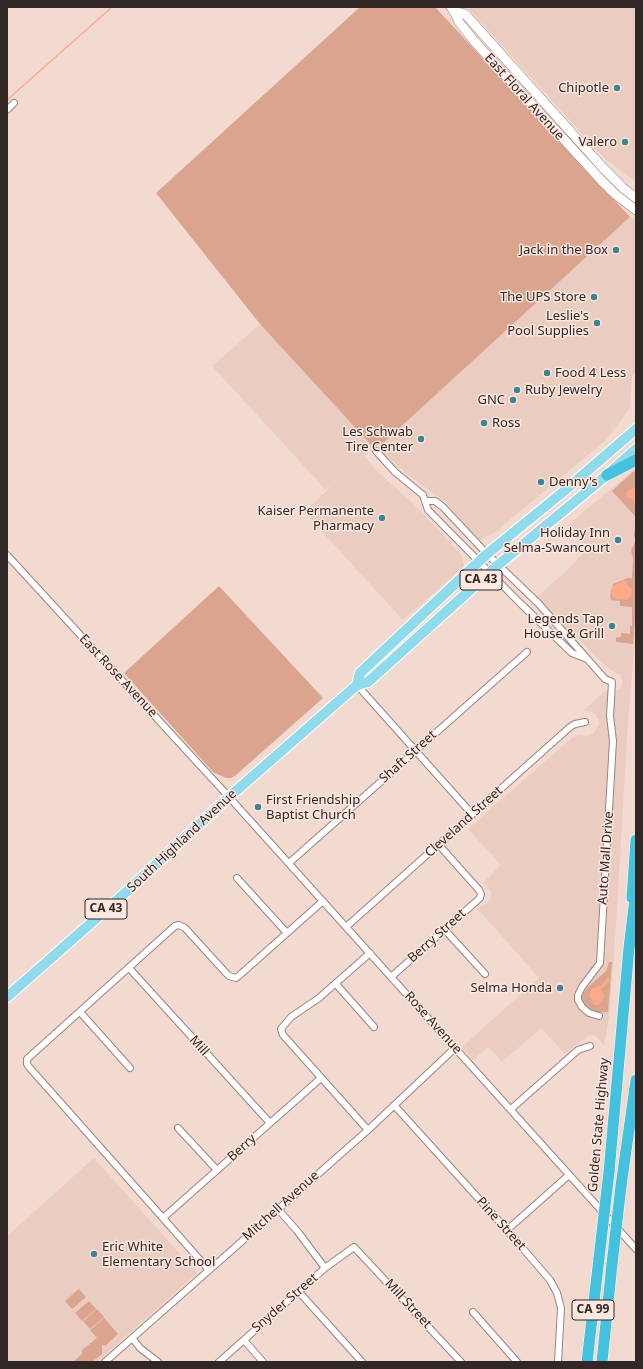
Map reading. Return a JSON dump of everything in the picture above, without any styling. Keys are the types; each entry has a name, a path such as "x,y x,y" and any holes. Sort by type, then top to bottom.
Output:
{"highway":[{"path":"607,475 636,460"},
{"path":"629,948 636,840"},
{"name":"Golden State Highway","path":"587,1362 610,1172 629,948 636,890"},
{"name":"Golden State Highway","path":"602,1362 621,1186 636,1080"}],"main road":[{"name":"South Highland Avenue","path":"356,685 360,673 487,554 563,492 636,429"},
{"name":"CA 43","path":"607,475 636,449"},
{"name":"South Highland Avenue","path":"7,996 356,685 368,682 498,565 607,475"}],"street":[{"name":"East Floral Avenue","path":"453,9 465,14 604,169 623,188 636,198"},
{"name":"East Floral Avenue","path":"453,9 459,22 475,42 553,128 609,188 636,210"},
{"path":"7,110 14,103"},
{"path":"376,452 423,496 428,510 479,562 572,653 588,660"},
{"path":"426,501 435,501 443,507 487,554 538,603 588,660"},
{"name":"East Rose Avenue","path":"7,555 229,797"},
{"name":"Shaft Street","path":"289,863 527,652"},
{"name":"Auto Mall Drive","path":"588,660 605,679 612,682 610,716 613,741 600,963 582,987 578,995 578,1000 582,1006 589,1013 599,1016"},
{"path":"356,685 472,814"},
{"name":"Cleveland Street","path":"346,928 570,727 575,724 585,722"},
{"name":"Rose Avenue","path":"229,797 636,1249"},
{"name":"Berry Street","path":"391,977 480,898 481,894 479,890 439,845"},
{"path":"237,878 287,933"},
{"path":"210,1270 27,1064 27,1059 175,926 182,926 189,931 229,976 236,978 323,901"},
{"path":"444,929 484,974"},
{"path":"368,1130 282,1035 281,1029 291,1017 319,998 370,953"},
{"name":"Mill","path":"129,968 270,1123"},
{"path":"336,984 374,1027"},
{"path":"80,1012 130,1068"},
{"path":"511,1109 578,1050 590,1046"},
{"name":"Mitchell Avenue","path":"105,1362 368,1130 455,1048"},
{"name":"Berry","path":"163,1218 321,1078"},
{"name":"Pine Street","path":"394,1105 546,1274 557,1293 562,1315 558,1362"},
{"path":"178,1128 217,1170"},
{"path":"507,1230 569,1175"},
{"path":"278,1209 298,1232 325,1268"},
{"name":"Snyder Street","path":"219,1362 325,1268 354,1246"},
{"name":"Mill Street","path":"354,1246 461,1362"},
{"path":"298,1292 362,1362"},
{"path":"473,1312 517,1362"},
{"path":"132,1338 140,1348 158,1362"},
{"path":"244,1340 264,1362"}],"shaded area":[{"path":"360,7 435,7 630,217 382,444 373,447 260,324 156,193"},
{"path":"467,7 636,7 636,182 604,158"},
{"path":"630,217 636,220 636,371 632,377 630,408 606,440 494,533 479,540 445,502 403,471 380,450 382,444"},
{"path":"260,324 373,447 364,456 379,473 416,506 461,555 464,566 403,620 304,512 348,470 326,490 212,366"},
{"path":"635,469 636,627 628,722 616,926 609,1017 604,1046 594,1035 589,1035 565,1054 541,1028 502,1062 488,1047 473,1060 462,1047 539,978 477,908 486,904 490,900 491,891 483,883 501,865 468,829 573,737 579,735 588,736 594,733 599,724 598,719 595,714 584,710 605,691 614,692 620,689 622,685 620,675 606,667 588,648 563,626 537,597 564,573 588,548 568,525"},
{"path":"634,471 636,472 636,517 612,491"},
{"path":"636,487 636,504 634,503 633,499 627,497 626,494 630,489"},
{"path":"636,517 636,540 634,536"},
{"path":"636,540 636,607 633,644 616,642 616,637 621,637 621,633 630,634 630,626 632,626 632,607 620,606 620,601 611,600 610,596 613,584 628,578 632,578 633,559 631,550"},
{"path":"626,581 628,586 632,589 631,596 627,600 616,599 612,595 613,586"},
{"path":"219,586 323,698 231,778 226,778 213,772 124,673"},
{"path":"609,962 612,962 608,1012 590,1012 581,1002 582,995 587,988 606,971"},
{"path":"607,977 609,978 609,982 601,989 604,996 603,999 598,1005 594,1005 590,996 591,989 602,985"},
{"name":"Eric White Elementary School","path":"94,1158 197,1273 97,1362 7,1362 7,1236"},
{"path":"79,1289 86,1297 72,1309 65,1301"},
{"path":"89,1301 96,1309 82,1321 75,1313"},
{"path":"97,1309 104,1317 90,1329 83,1321"},
{"path":"104,1318 118,1334 105,1346 102,1344 102,1354 92,1362 73,1362 82,1354 82,1350 97,1338 90,1330"}],"waterway":[{"path":"7,100 112,7"}],"place":[{"name":"Chipotle","path":"617,88"},
{"name":"Valero","path":"625,142"},
{"name":"Jack in the Box","path":"616,250"},
{"name":"The UPS Store","path":"594,297"},
{"name":"Leslie's Pool Supplies","path":"597,323"},
{"name":"Food 4 Less","path":"547,373"},
{"name":"Ruby Jewelry","path":"517,390"},
{"name":"GNC","path":"513,400"},
{"name":"Ross","path":"484,423"},
{"name":"Les Schwab Tire Center","path":"421,439"},
{"name":"Denny's","path":"541,482"},
{"name":"Kaiser Permanente Pharmacy","path":"382,518"},
{"name":"Holiday Inn Selma-Swancourt","path":"618,540"},
{"name":"Legends Tap House & Grill","path":"612,626"},
{"name":"First Friendship Baptist Church","path":"258,807"},
{"name":"Selma Honda","path":"560,988"},
{"name":"Eric White Elementary School","path":"94,1254"}]}
